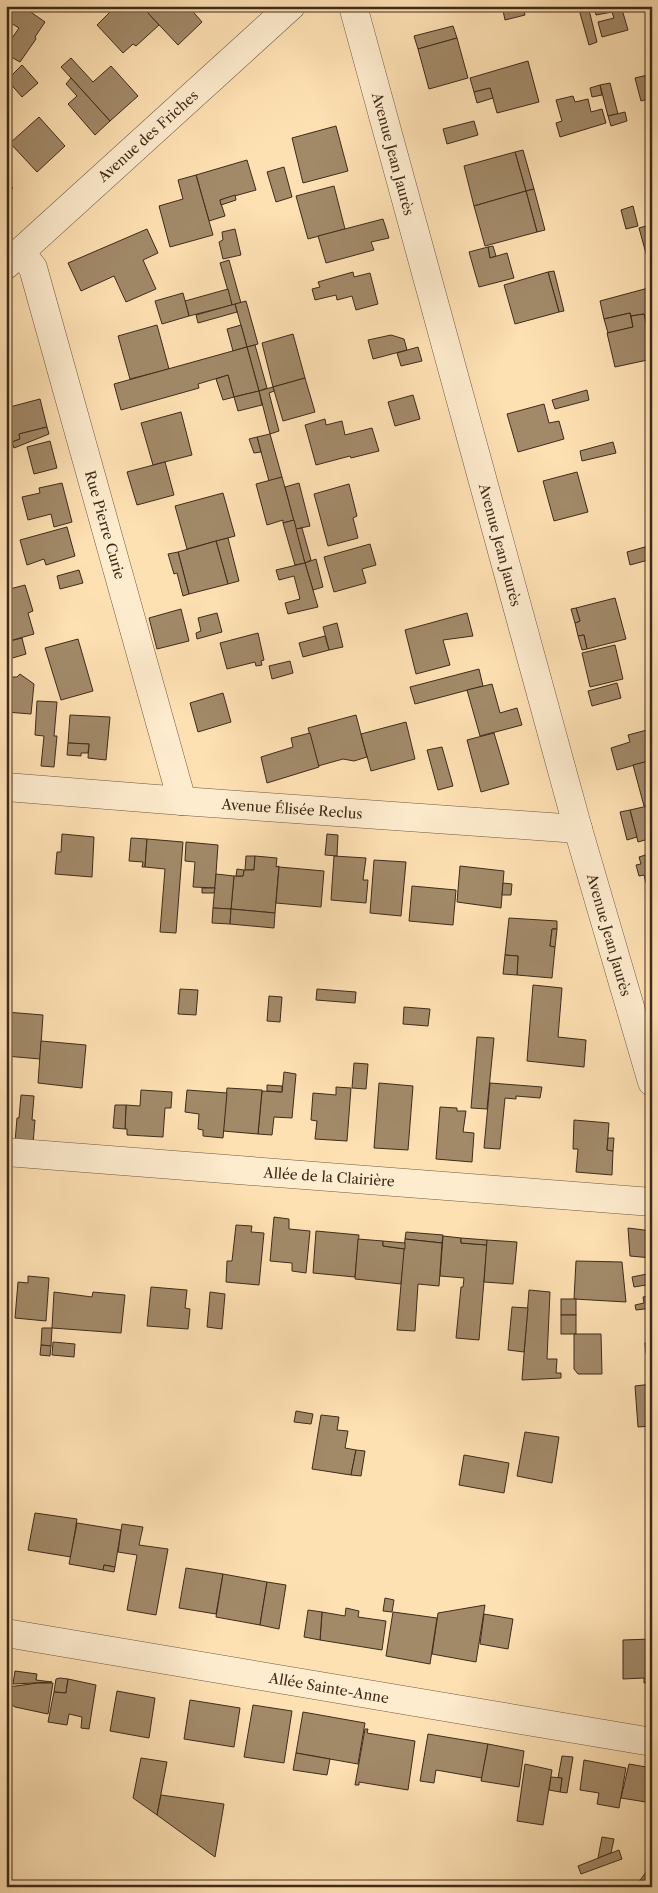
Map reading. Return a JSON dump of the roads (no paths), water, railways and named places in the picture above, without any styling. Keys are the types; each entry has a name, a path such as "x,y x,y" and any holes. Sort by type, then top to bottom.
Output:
{"street":[{"name":"Avenue des Friches","path":"14,259 291,6"},
{"name":"Avenue Jean Jaurès","path":"353,6 578,829 652,1082"},
{"name":"Rue Pierre Curie","path":"14,259 33,268 182,801"},
{"name":"Avenue Élisée Reclus","path":"6,787 578,829"},
{"name":"Allée de la Clairière","path":"6,1152 652,1202"},
{"name":"Allée Sainte-Anne","path":"6,1633 652,1742"}]}
